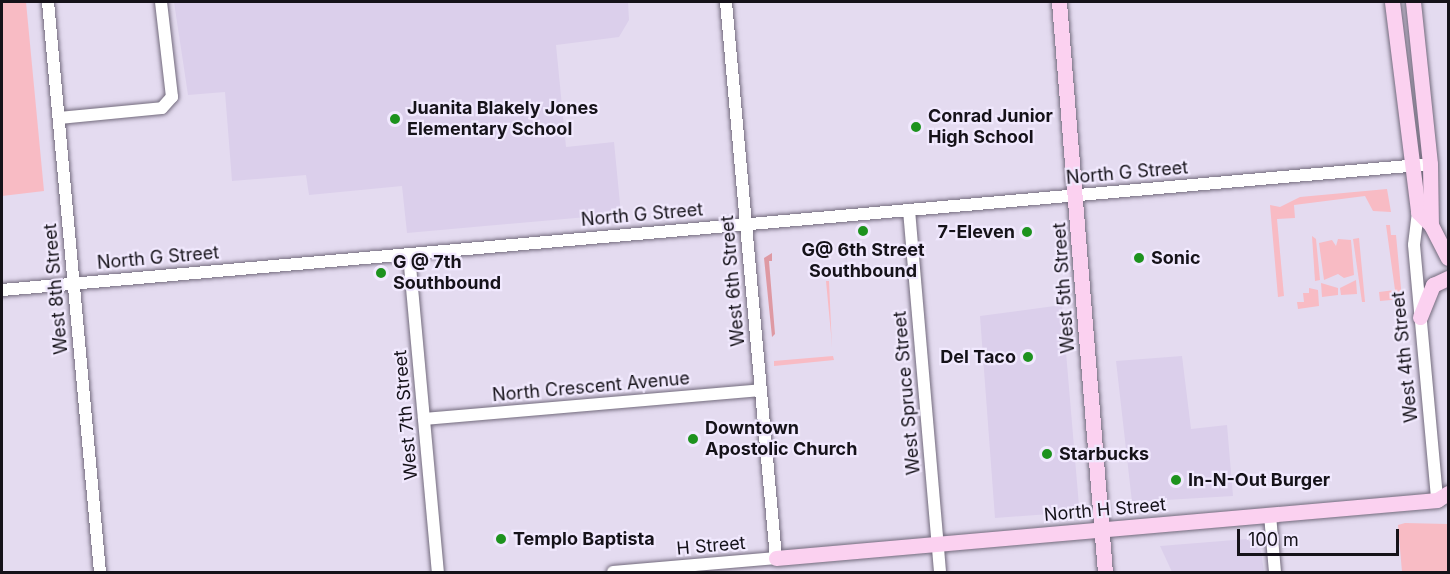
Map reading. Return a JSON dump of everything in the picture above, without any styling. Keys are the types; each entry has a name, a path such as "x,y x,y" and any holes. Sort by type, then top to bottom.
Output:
{"main road":[{"name":"West 5th Street","path":"1059,2 1077,195 1105,573"},
{"path":"1392,2 1418,212 1431,225 1449,258"},
{"path":"1413,2 1430,164 1431,225"},
{"path":"1420,317 1436,281 1449,278"},
{"name":"North H Street","path":"776,558 1445,499"}],"street":[{"name":"West 8th Street","path":"48,2 100,573"},
{"path":"59,118 162,108 172,97 161,2"},
{"name":"West 6th Street","path":"726,2 776,558"},
{"name":"North G Street","path":"2,290 1430,164"},
{"name":"West Spruce Street","path":"909,210 940,573"},
{"name":"West 4th Street","path":"1418,212 1414,245 1420,317 1445,499"},
{"name":"West 7th Street","path":"409,255 438,573"},
{"name":"North Crescent Avenue","path":"424,419 761,390"},
{"path":"1270,515 1275,573"},
{"name":"H Street","path":"613,573 776,558"}],"shaded area":[{"path":"2,2 26,2 44,191 2,196"},
{"name":"Juanita Blakely Jones Elementary School","path":"174,2 628,2 629,20 619,37 556,45 566,147 614,142 621,214 407,233 402,186 309,195 306,175 232,181 225,92 188,95"},
{"path":"1387,189 1391,212 1373,211 1365,196 1294,205 1295,218 1277,219 1284,296 1278,297 1270,205 1280,207 1300,197"},
{"path":"1386,225 1390,225 1391,235 1396,235 1402,299 1380,301 1379,292 1395,290"},
{"path":"1312,236 1316,239 1320,280 1315,281"},
{"path":"1359,238 1365,302 1362,302 1353,239"},
{"path":"1338,239 1351,240 1354,275 1344,278 1338,274 1324,280 1319,243 1332,240 1336,246"},
{"path":"772,253 772,261 769,261 775,334 772,337 764,258"},
{"path":"1356,280 1357,294 1341,295 1340,288"},
{"path":"826,281 829,281 832,348 831,334"},
{"path":"1321,283 1338,288 1338,295 1322,297"},
{"path":"1309,288 1318,290 1319,306 1298,309 1297,302 1304,302 1303,293 1309,293"},
{"path":"1062,305 1079,506 1076,512 995,518 980,316"},
{"path":"833,356 834,360 774,366 774,361"},
{"path":"1182,356 1191,429 1227,425 1233,496 1132,502 1116,361"},
{"path":"1405,523 1448,524 1448,572 1402,572 1398,525"},
{"path":"1247,539 1261,551 1264,572 1172,572 1160,546"}],"place":[{"name":"Juanita Blakely Jones Elementary School","path":"395,119"},
{"name":"Conrad Junior High School","path":"916,127"},
{"name":"G@ 6th Street Southbound","path":"863,231"},
{"name":"7-Eleven","path":"1027,232"},
{"name":"Sonic","path":"1139,258"},
{"name":"G @ 7th Southbound","path":"381,273"},
{"name":"Del Taco","path":"1028,357"},
{"name":"Downtown Apostolic Church","path":"693,439"},
{"name":"Starbucks","path":"1047,454"},
{"name":"In-N-Out Burger","path":"1176,480"},
{"name":"Templo Baptista","path":"501,539"}]}
